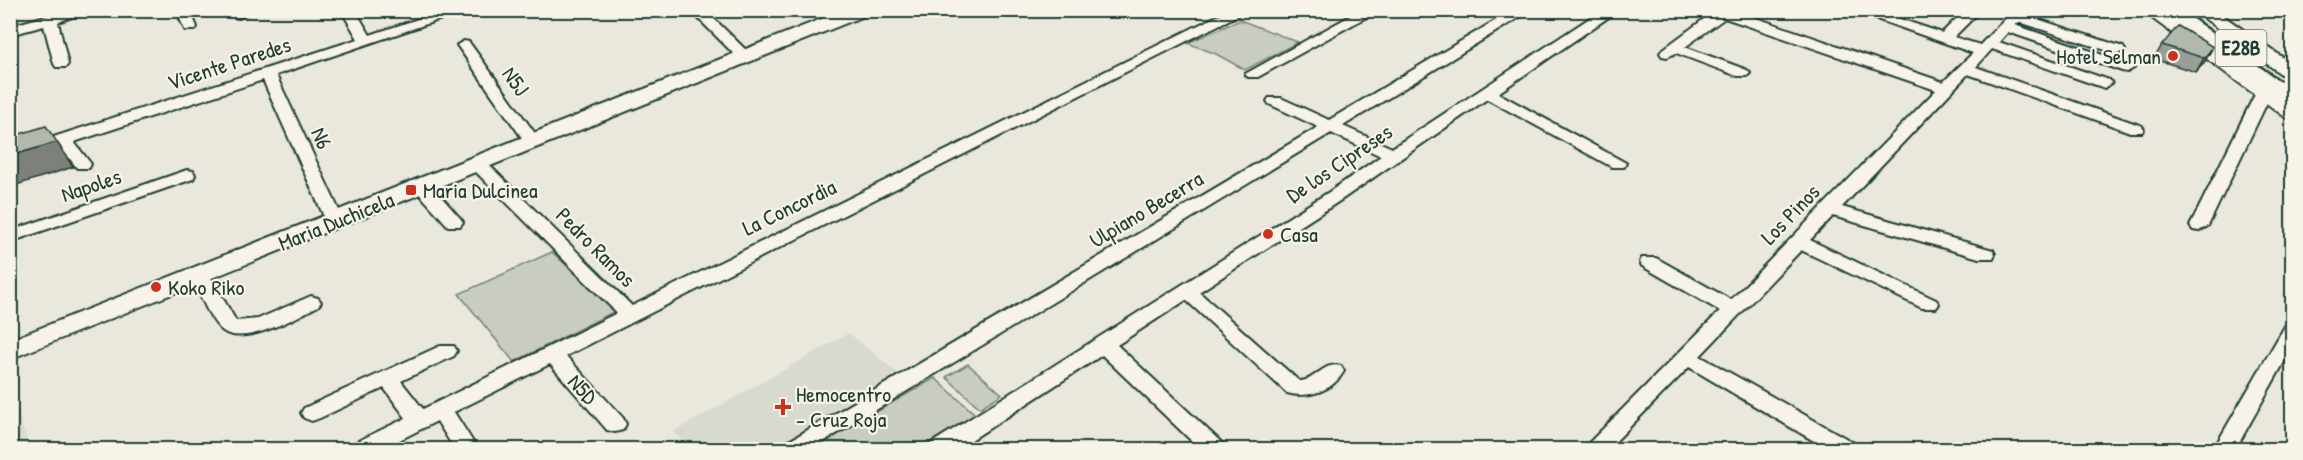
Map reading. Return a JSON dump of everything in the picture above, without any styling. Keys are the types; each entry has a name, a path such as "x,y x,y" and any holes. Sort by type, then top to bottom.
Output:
{"highway":[{"name":"E28B","path":"2166,10 2205,38 2251,62"},
{"name":"E28B","path":"2190,10 2292,100"},
{"path":"2251,62 2248,64 2262,66 2292,83"}],"main road":[{"path":"2150,10 2292,113"},
{"path":"2202,10 2292,73"},
{"name":"Maria Duchicela","path":"10,350 745,57 846,13"}],"street":[{"path":"10,31 84,10"},
{"path":"183,10 190,27"},
{"path":"348,10 366,41"},
{"name":"Vicente Paredes","path":"10,157 461,10"},
{"path":"697,10 745,57"},
{"name":"La Concordia","path":"360,450 1241,10"},
{"path":"1253,74 1372,10"},
{"name":"Ulpiano Becerra","path":"792,450 1524,10"},
{"name":"De los Cipreses","path":"938,450 1335,196 1612,10"},
{"path":"1858,10 1944,39 1985,47 2104,83"},
{"path":"1892,21 1904,10"},
{"path":"1745,69 1675,48 1722,11 1945,88"},
{"path":"1944,39 1969,14"},
{"path":"2015,18 2118,50"},
{"path":"2015,18 2127,68"},
{"name":"Los Pinos","path":"1593,450 1687,357 2015,18"},
{"path":"50,20 61,64"},
{"name":"N5J","path":"464,45 533,142"},
{"path":"1965,68 2136,129"},
{"name":"N6","path":"268,74 335,221"},
{"path":"10,164 244,88"},
{"path":"2199,226 2264,92"},
{"path":"1487,93 1618,163"},
{"path":"1275,101 1393,155"},
{"path":"68,145 83,164"},
{"name":"Pedro Ramos","path":"478,164 629,314"},
{"name":"Napoles","path":"10,237 187,175"},
{"path":"422,186 454,222"},
{"path":"1828,209 1986,254"},
{"path":"1797,241 1929,304"},
{"path":"1648,262 1732,309"},
{"path":"200,275 225,322 231,328 248,329 270,323 311,302"},
{"path":"1187,291 1294,388 1308,389 1334,371"},
{"path":"2224,450 2292,331"},
{"path":"1103,344 1214,449"},
{"path":"312,413 447,351"},
{"name":"N5D","path":"552,353 615,424"},
{"path":"1687,357 1848,450"},
{"path":"388,378 419,420"},
{"path":"441,409 467,450"}],"shaded area":[{"path":"1240,20 1298,42 1245,70 1216,54 1187,43"},
{"path":"552,252 615,311 514,362 459,294"},
{"name":"Hemocentro - Cruz Roja","path":"849,333 901,376 778,449 691,449 673,432"},
{"path":"968,364 1002,394 980,408 946,377"},
{"path":"935,378 976,415 919,449 812,449"},
{"path":"11,394 30,449 11,449"}],"building":[{"path":"2178,26 2213,47 2204,58 2162,45"},
{"path":"46,126 57,142 10,156 10,137"}],"place":[{"name":"Hotel Selman","path":"2173,56"},
{"name":"Maria Dulcinea","path":"411,190"},
{"name":"Casa","path":"1268,234"},
{"name":"Koko Riko","path":"156,287"},
{"name":"Hemocentro - Cruz Roja","path":"783,407"}]}
